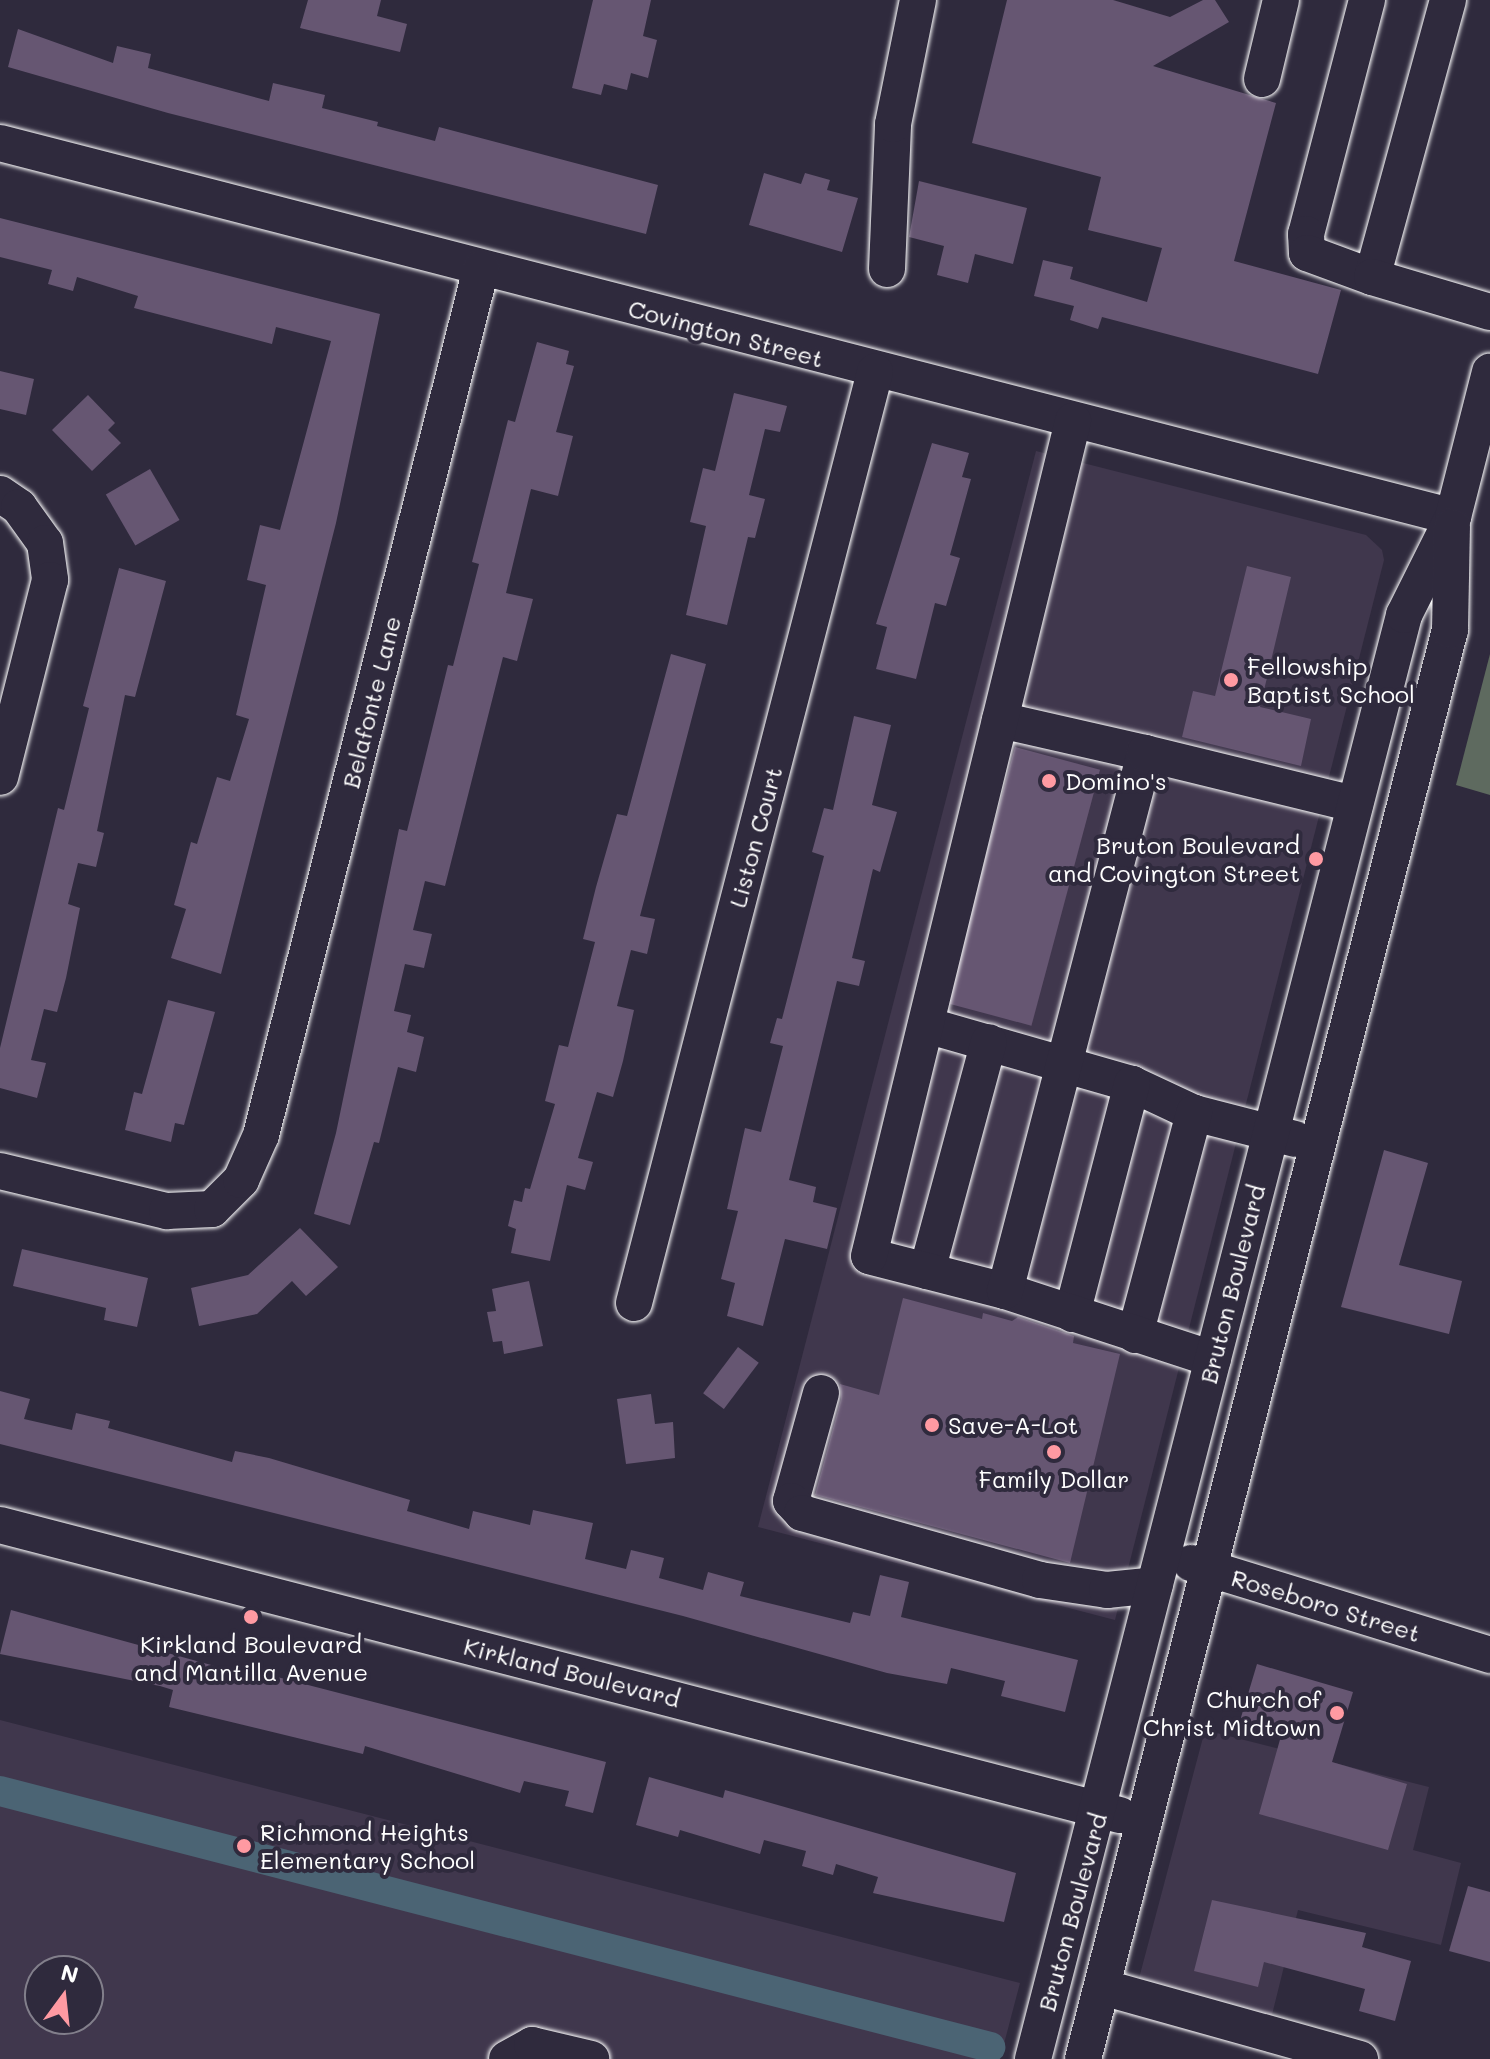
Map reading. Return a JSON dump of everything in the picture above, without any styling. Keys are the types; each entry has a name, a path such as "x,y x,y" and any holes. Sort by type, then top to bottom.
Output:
{"street":[{"path":"887,269 893,124 918,0"},
{"path":"1262,79 1281,0"},
{"path":"1367,0 1306,234 1307,253 1372,277 1490,312"},
{"path":"1372,277 1448,0"},
{"name":"Covington Street","path":"0,143 875,372 1453,517"},
{"name":"Belafonte Lane","path":"0,1171 167,1211 212,1209 241,1180 261,1135 481,269"},
{"name":"Liston Court","path":"634,1303 875,372"},
{"name":"Bruton Boulevard","path":"1033,2059 1404,615 1453,517 1490,372"},
{"path":"1073,421 869,1256 1005,1291 1213,1359"},
{"path":"0,494 19,507 45,543 50,580 0,777"},
{"name":"Bruton Boulevard","path":"1083,2059 1212,1570 1450,630 1453,517"},
{"path":"1000,720 1355,804"},
{"path":"1005,1291 1145,753"},
{"path":"1335,883 1383,895"},
{"path":"926,1025 1132,1084 1194,1113 1320,1145"},
{"path":"927,1271 989,1042"},
{"path":"1072,1314 1132,1084"},
{"path":"1135,1335 1194,1113"},
{"path":"821,1393 791,1501 802,1513 1040,1580 1107,1590 1158,1570"},
{"name":"Kirkland Boulevard","path":"0,1525 1145,1822"},
{"name":"Roseboro Street","path":"1158,1570 1212,1570 1490,1655"},
{"path":"1102,1987 1360,2059"},
{"path":"507,2059 532,2045 591,2059"}],"shaded area":[{"path":"1036,451 1366,535 1382,550 1384,560 1115,1620 758,1527"},
{"name":"Richmond Heights Elementary School","path":"0,1720 1020,1983 1000,2059 0,2059"},
{"path":"1205,1730 1429,1787 1413,1850 1461,1863 1441,1945 1298,1910 1263,2051 1129,2016"}],"green space":[{"path":"1490,654 1490,795 1456,785"}],"building":[{"path":"308,0 381,0 377,16 407,24 400,52 300,28"},
{"path":"593,0 651,0 643,36 657,40 648,78 631,73 627,90 604,84 601,95 572,88"},
{"path":"1007,0 1113,0 1170,17 1203,0 1215,0 1229,22 1153,66 1276,103 1234,261 1341,290 1318,374 1102,317 1098,329 1070,320 1074,306 1034,296 1043,260 1073,267 1070,279 1147,302 1162,248 1088,230 1101,177 972,143"},
{"path":"18,29 113,63 117,46 151,54 148,68 269,101 273,83 325,95 322,108 378,122 377,126 435,141 439,127 658,185 646,234 168,113 8,67"},
{"path":"764,173 801,184 805,173 830,180 827,190 858,198 842,252 749,225"},
{"path":"919,181 1027,208 1013,264 975,254 968,283 937,275 944,246 909,237"},
{"path":"0,218 380,314 336,523 221,974 171,958 186,909 174,905 191,842 197,844 217,777 230,781 249,719 236,715 266,585 247,580 260,525 280,530 331,341 276,327 272,344 134,308 138,296 77,277 73,291 48,284 52,270 0,257"},
{"path":"537,342 569,351 566,364 574,366 556,432 573,436 558,496 531,489 506,593 533,599 517,661 503,657 445,886 425,881 413,930 432,934 424,968 405,964 394,1011 411,1015 407,1032 424,1037 416,1072 398,1067 379,1143 374,1142 350,1225 314,1214 336,1133 399,829 407,831 448,665 453,666 479,564 472,562 508,420 515,422"},
{"path":"0,371 34,379 26,415 0,409"},
{"path":"734,393 787,406 780,432 765,429 749,495 765,499 755,538 748,537 727,625 686,615 706,526 690,522 703,468 715,471"},
{"path":"88,395 115,423 108,430 121,443 92,471 52,430"},
{"path":"932,443 969,453 962,477 971,479 950,555 960,558 946,606 935,603 916,679 876,669 887,627 876,624"},
{"path":"150,469 180,520 135,546 106,494"},
{"path":"1247,566 1291,577 1260,707 1311,719 1301,766 1182,737 1193,691 1215,696"},
{"path":"119,568 166,581 135,697 125,695 97,831 104,833 96,867 78,863 68,904 80,908 66,978 57,1012 44,1009 31,1060 46,1063 37,1098 0,1088 0,1048 58,808 64,810 89,708 83,706"},
{"path":"671,654 706,664 640,916 655,919 647,954 631,950 617,1006 634,1010 623,1061 613,1097 597,1092 578,1158 593,1162 585,1190 567,1185 550,1261 511,1253 516,1229 508,1226 514,1200 522,1202 525,1188 530,1189 555,1104 545,1101 559,1045 568,1047 595,942 583,939 596,887 617,814 627,816"},
{"path":"854,716 891,725 872,805 897,812 880,872 873,869 852,958 865,961 859,986 837,981 789,1180 816,1187 813,1202 837,1208 827,1249 785,1239 763,1326 727,1316 735,1283 721,1279 738,1211 727,1209 745,1128 761,1132 783,1046 770,1043 777,1018 782,1019 824,856 812,852 824,808 833,810"},
{"path":"1015,747 1100,770 1031,1026 946,1003"},
{"path":"168,1000 215,1012 184,1125 175,1123 171,1142 125,1130 134,1092 142,1094"},
{"path":"1384,1150 1428,1163 1399,1265 1462,1281 1449,1334 1341,1307"},
{"path":"300,1228 338,1267 306,1296 292,1281 257,1314 199,1326 191,1288 248,1275"},
{"path":"22,1249 148,1278 137,1327 104,1320 106,1308 13,1286"},
{"path":"529,1281 543,1346 504,1354 502,1341 493,1342 487,1312 496,1311 492,1289"},
{"name":"Save-A-Lot","path":"903,1298 982,1319 983,1313 1012,1321 1018,1317 1074,1336 1073,1343 1120,1354 1070,1563 815,1495 841,1399 840,1384 879,1395"},
{"path":"738,1347 759,1363 724,1409 703,1393"},
{"path":"0,1391 30,1399 24,1419 72,1430 76,1413 110,1421 108,1428 232,1462 235,1451 269,1458 410,1500 407,1511 469,1529 473,1511 530,1525 533,1510 593,1523 585,1559 626,1569 631,1550 664,1558 659,1578 703,1590 708,1572 744,1582 740,1596 850,1623 853,1612 870,1616 880,1575 909,1582 901,1617 1078,1660 1065,1712 1001,1696 1005,1681 951,1668 947,1684 887,1673 683,1616 0,1444"},
{"path":"651,1394 655,1424 673,1422 675,1458 626,1464 617,1399"},
{"path":"11,1610 244,1674 246,1669 606,1762 593,1813 565,1806 569,1791 524,1781 520,1793 365,1746 363,1754 169,1707 173,1690 160,1686 0,1654"},
{"path":"1257,1664 1353,1692 1332,1762 1407,1784 1388,1850 1259,1814 1281,1736 1239,1724"},
{"path":"649,1777 723,1798 725,1790 1016,1873 1004,1922 873,1893 878,1877 836,1864 833,1875 802,1866 806,1851 764,1840 760,1854 680,1830 678,1837 636,1825"},
{"path":"1468,1886 1490,1892 1490,1962 1449,1951"},
{"path":"1212,1900 1366,1933 1362,1947 1411,1961 1395,2021 1359,2011 1365,1989 1264,1962 1258,1987 1194,1971"}],"waterway":[{"path":"0,1791 990,2047"}],"place":[{"name":"Fellowship Baptist School","path":"1231,680"},
{"name":"Domino's","path":"1049,781"},
{"name":"Bruton Boulevard and Covington Street","path":"1316,859"},
{"name":"Save-A-Lot","path":"932,1425"},
{"name":"Family Dollar","path":"1054,1452"},
{"name":"Kirkland Boulevard and Mantilla Avenue","path":"251,1617"},
{"name":"Church of Christ Midtown","path":"1337,1713"},
{"name":"Richmond Heights Elementary School","path":"244,1846"}]}
